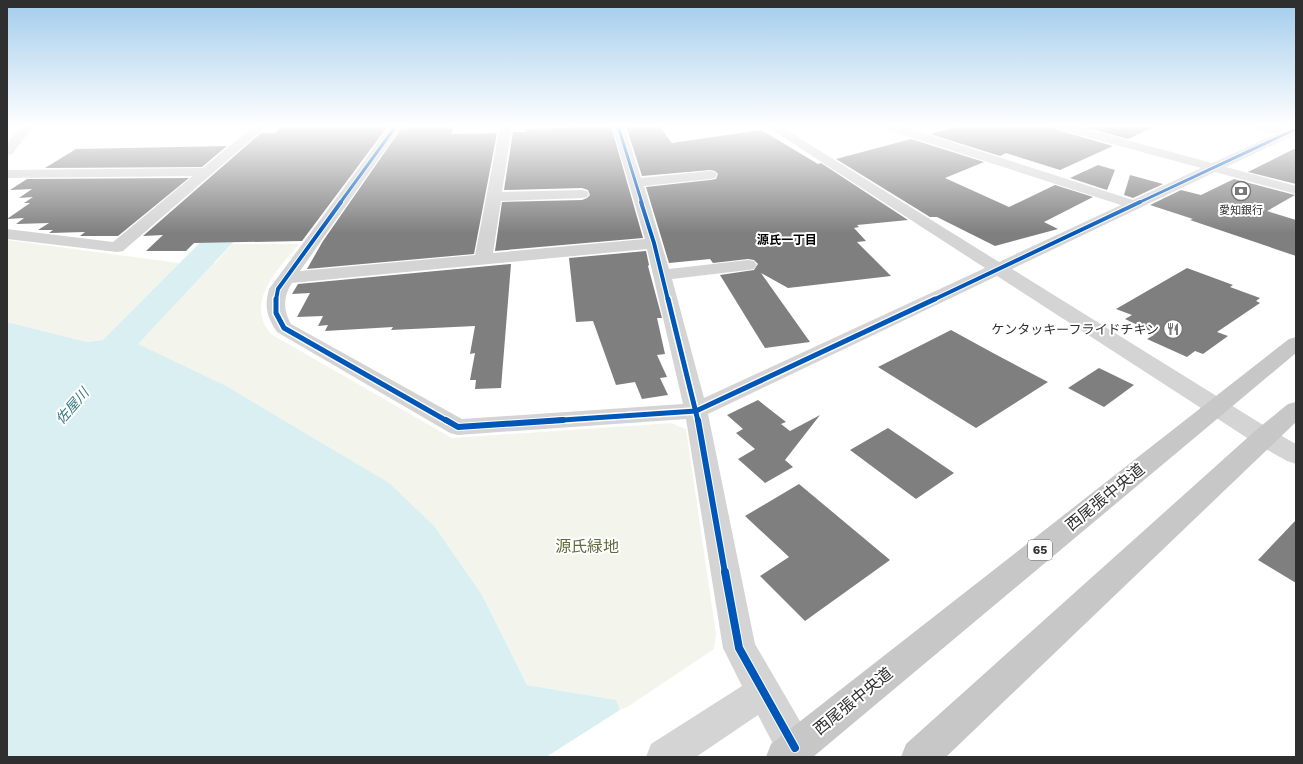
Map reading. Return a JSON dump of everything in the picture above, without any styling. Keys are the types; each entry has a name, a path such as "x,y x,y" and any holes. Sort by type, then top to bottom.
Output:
{"main road":[{"name":"西尾張中央道","path":"790,752 1296,343"},
{"path":"919,757 1296,408"}],"street":[{"path":"7,234 117,247 219,162"},
{"path":"370,162 278,288 274,305 276,317 284,328 458,427 696,411 1226,162"},
{"path":"484,260 500,162"},
{"path":"629,162 654,244 696,411 739,648 763,692 790,752"},
{"path":"828,162 1264,437 1296,455"},
{"path":"1000,162 1135,205"},
{"path":"1205,162 1296,182"},
{"path":"1208,162 1296,190"},
{"path":"7,174 207,172"},
{"path":"636,184 710,175"},
{"path":"494,197 582,194"},
{"path":"285,278 654,244"},
{"path":"662,275 748,265"},
{"path":"664,757 763,692"}],"green space":[{"name":"源氏緑地","path":"7,240 179,263 215,263 232,244 299,244 271,279 262,300 261,310 263,321 271,334 452,438 671,423 686,429 716,634 714,649 629,706 620,710 615,700 527,685 482,595 103,340 87,342 7,322"}],"water":[{"name":"佐屋川","path":"281,162 309,162 138,344 226,386 389,483 434,526 482,595 527,685 616,700 620,710 546,757 7,757 7,322 87,342 103,340"}],"building":[{"path":"55,162 208,162 202,167 45,168"},
{"path":"228,162 361,162 302,241 194,243 186,251 146,251 163,235 143,236"},
{"path":"378,162 492,162 474,254 307,269 323,241"},
{"path":"508,162 621,162 643,238 495,251 502,202 582,200 590,195 588,190 582,188 504,190"},
{"path":"637,162 814,162 818,164 821,163 908,220 857,225 859,227 854,228 866,241 857,242 891,276 788,288 761,273 810,342 765,348 720,275 754,270 758,264 754,260 748,259 713,263 710,259 669,263 646,187 716,179 718,174 715,171 710,170 642,176"},
{"path":"840,162 983,162 945,178 1009,207 1055,185 1093,197 1044,222 1058,229 995,246 937,217 930,217"},
{"path":"1033,162 1078,162 1060,170"},
{"path":"1269,162 1296,162 1296,184 1248,172"},
{"path":"1098,165 1115,170 1107,190 1070,178"},
{"path":"1130,175 1163,184 1133,198 1124,195"},
{"path":"189,178 118,236 80,236 85,232 49,233 53,230 38,230 49,223 16,224 24,218 7,219 30,203 24,203 33,197 19,198 32,189 10,190 27,179"},
{"path":"1234,179 1295,195 1267,211 1296,220 1296,256 1150,205 1181,190 1201,195"},
{"path":"646,251 648,266 662,318 657,318 665,354 657,355 667,377 660,378 668,395 642,399 635,382 616,385 593,321 576,322 569,258"},
{"path":"511,264 501,388 475,389 476,380 470,380 475,353 470,354 475,326 391,330 393,327 325,331 328,325 318,326 323,316 297,317 310,293 292,294 298,284"},
{"path":"1187,268 1233,285 1230,287 1260,298 1256,301 1260,303 1217,332 1228,336 1203,354 1195,351 1187,357 1147,339 1154,335 1148,332 1150,331 1125,319 1132,315 1116,309"},
{"path":"951,330 1048,382 976,428 878,367"},
{"path":"1099,368 1134,385 1104,407 1068,388"},
{"path":"758,400 786,422 781,424 790,431 820,415 785,460 793,467 765,483 738,459 755,449 736,433 743,429 727,415"},
{"path":"888,428 954,473 916,499 850,450"},
{"path":"799,484 890,560 805,621 760,576 789,557 745,516"},
{"path":"1296,520 1296,583 1258,560"}],"cycle path":[{"path":"370,162 278,289 275,305 276,313 284,328 458,427 696,411 1227,162"},
{"path":"629,162 654,243 696,411 739,648 795,748"}],"place":[{"name":"愛知銀行","path":"1241,191"},
{"name":"ケンタッキーフライドチキン","path":"1173,329"}],"district":[{"name":"源氏一丁目","path":"787,240"}]}
